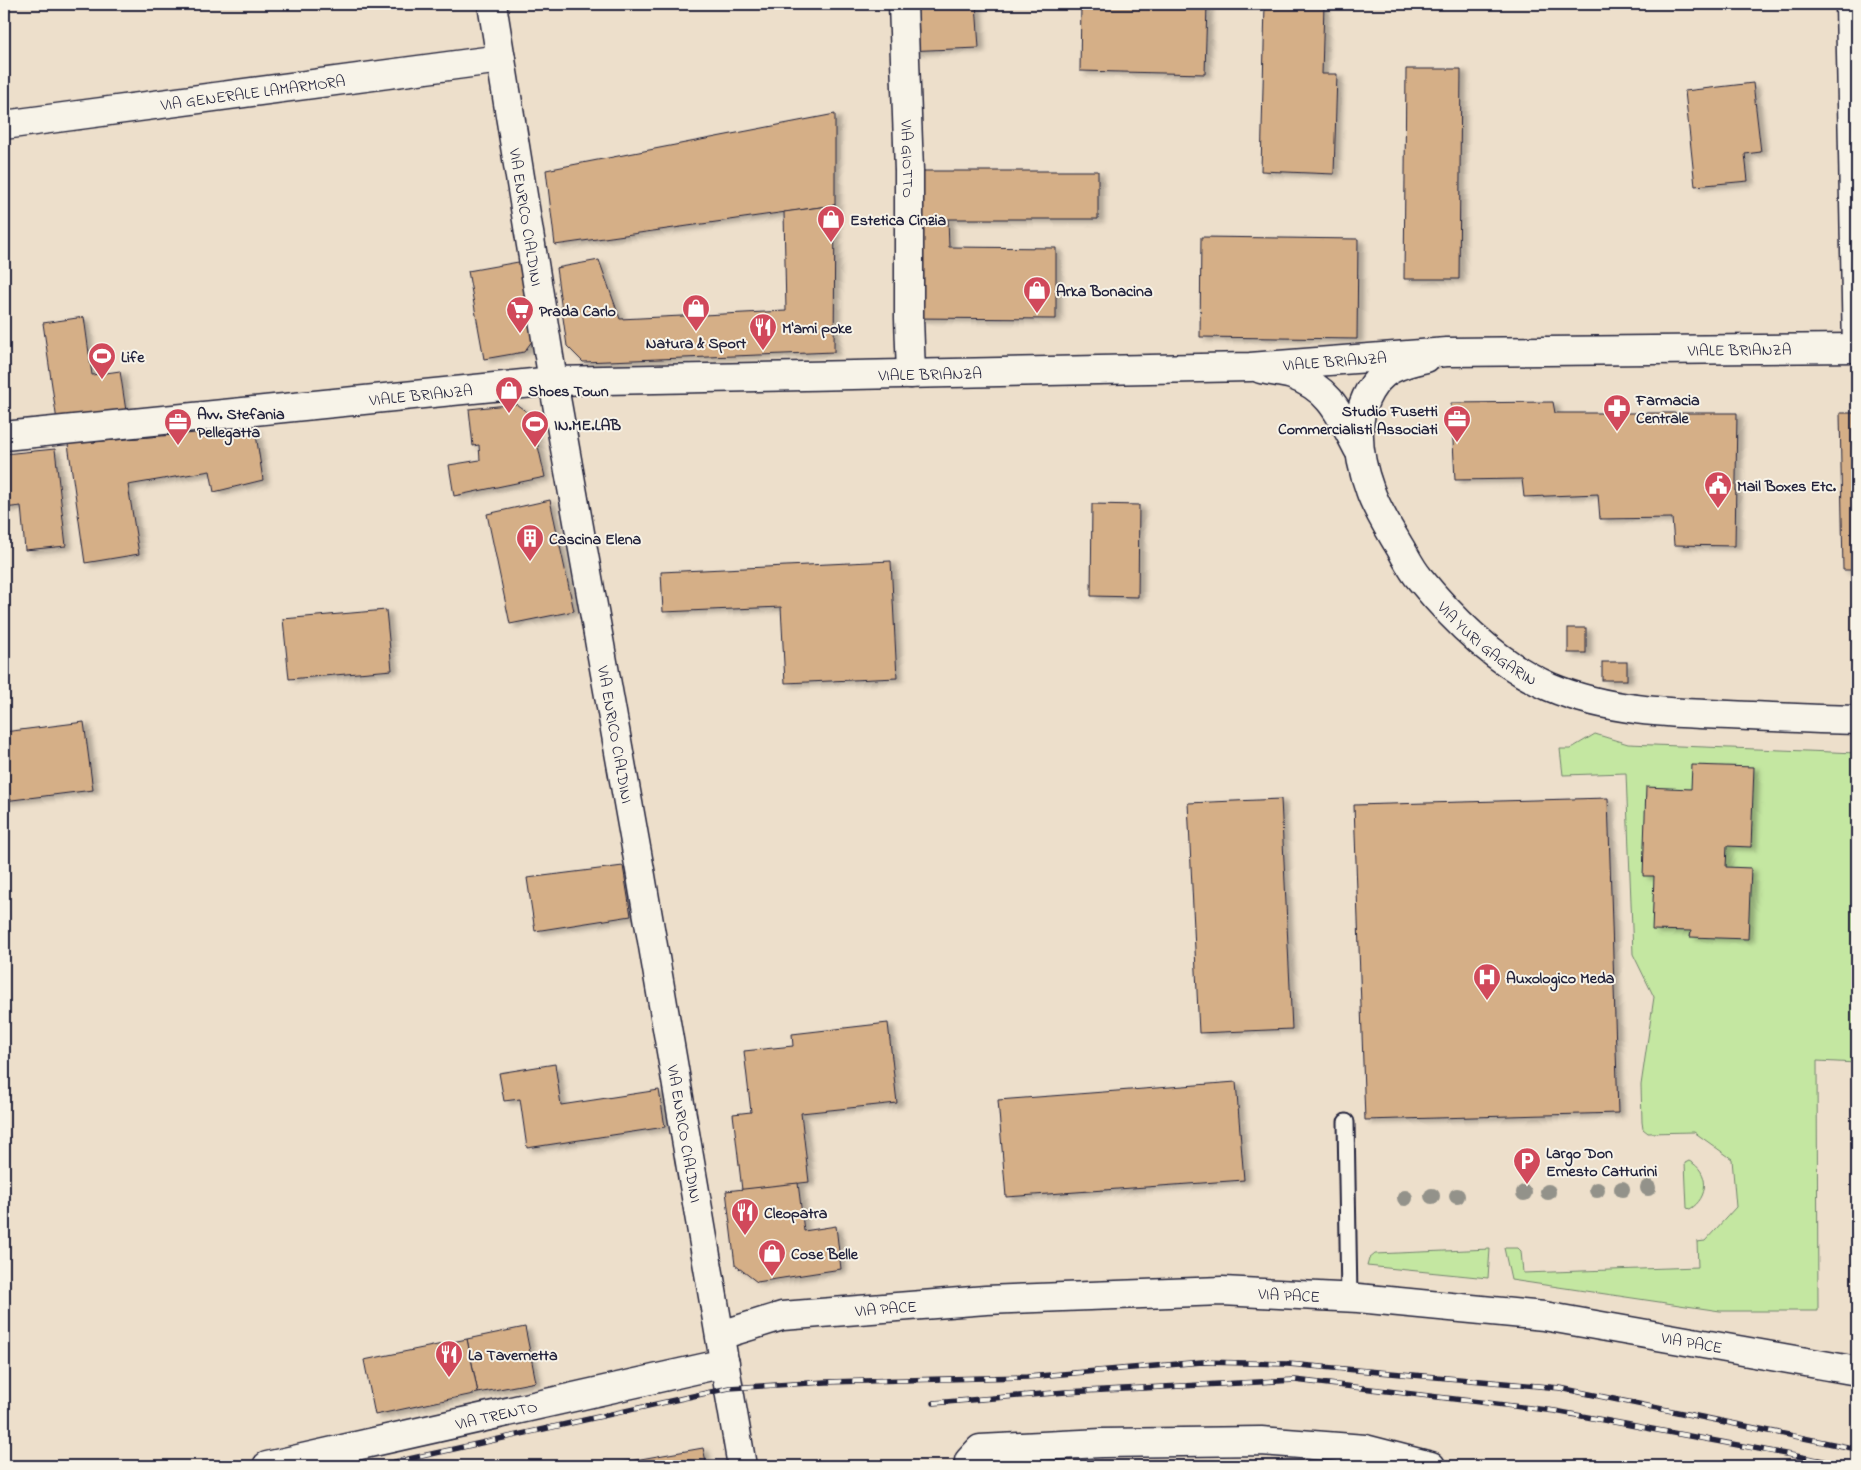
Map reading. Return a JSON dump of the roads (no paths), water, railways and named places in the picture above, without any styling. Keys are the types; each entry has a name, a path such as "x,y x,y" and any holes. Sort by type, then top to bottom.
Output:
{"street":[{"name":"VIA ENRICO CIALDINI","path":"492,4 553,381 726,1363 742,1466"},
{"name":"VIA GIOTTO","path":"903,4 909,171 909,318 912,374"},
{"path":"1850,4 1857,348"},
{"name":"VIA GENERALE LAMARMORA","path":"4,125 501,59"},
{"name":"VIALE BRIANZA","path":"4,436 553,381 1250,367 1446,352 1857,348"},
{"name":"VIA YURI GAGARIN","path":"1446,352 1385,372 1372,386 1363,403 1358,427 1361,454 1370,491 1418,578 1481,642 1515,668 1557,689 1598,703 1674,713 1857,720"},
{"path":"1250,367 1291,375 1319,388 1336,407 1361,454"},
{"name":"VIA PACE","path":"721,1335 782,1316 986,1300 1222,1291 1349,1298 1544,1316 1857,1371"},
{"name":"VIA TRENTO","path":"267,1466 726,1363"},
{"path":"969,1464 980,1449 1102,1443 1261,1441 1365,1449 1431,1466"}],"lane":[{"path":"1346,1122 1349,1298"}],"railway":[{"path":"377,1466 729,1388 826,1382 1027,1377 1202,1362 1288,1364 1560,1388 1857,1449"},
{"path":"934,1403 1066,1392 1295,1380 1555,1411 1850,1466"}],"place":[{"name":"Estetica Cinzia","path":"831,243"},
{"name":"Arka Bonacina","path":"1037,314"},
{"name":"Natura & Sport","path":"696,332"},
{"name":"Prada Carlo","path":"520,334"},
{"name":"M'ami poke","path":"763,351"},
{"name":"Life","path":"102,380"},
{"name":"Shoes Town","path":"509,414"},
{"name":"Farmacia Centrale","path":"1617,432"},
{"name":"Studio Fusetti Commercialisti Associati","path":"1457,443"},
{"name":"Avv. Stefania Pellegatta","path":"178,446"},
{"name":"IN.ME.LAB","path":"535,448"},
{"name":"Mail Boxes Etc.","path":"1718,509"},
{"name":"Cascina Elena","path":"530,562"},
{"name":"Auxologico Meda","path":"1487,1001"},
{"name":"Largo Don Ernesto Catturini","path":"1527,1185"},
{"name":"Cleopatra","path":"745,1236"},
{"name":"Cose Belle","path":"772,1277"},
{"name":"La Tavernetta","path":"449,1378"}]}
